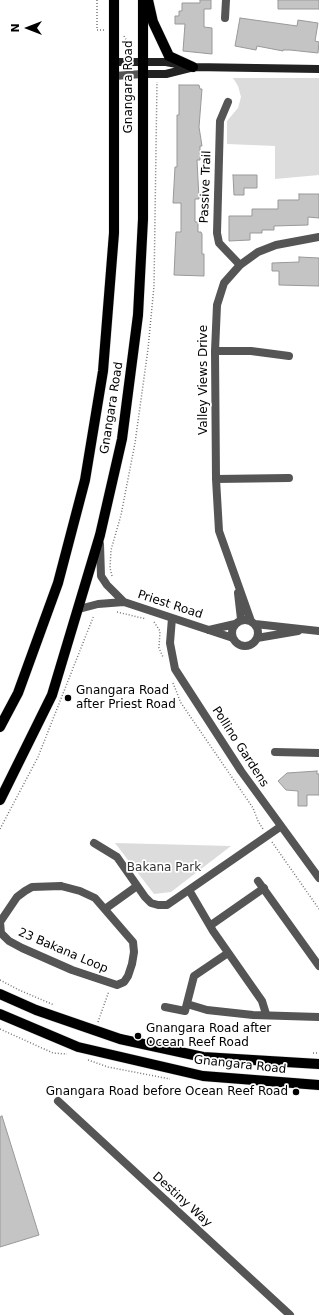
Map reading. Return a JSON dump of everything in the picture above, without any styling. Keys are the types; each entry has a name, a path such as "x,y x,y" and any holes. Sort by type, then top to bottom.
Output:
{"main road":[{"name":"Gnangara Road","path":"0,727 18,693 58,583 85,480 103,371 114,233 114,0"},
{"name":"Gnangara Road","path":"0,800 52,695 100,535 122,439 138,315 143,219 143,0"},
{"path":"148,0 153,22 169,56 193,67"},
{"path":"0,989 36,1010"},
{"name":"Gnangara Road","path":"0,994 36,1010 120,1039 202,1057 319,1064"},
{"name":"Gnangara Road","path":"0,1014 78,1047 203,1076 319,1085"}],"street":[{"path":"225,18 226,0"},
{"path":"114,62 142,60 166,62 193,67 319,69"},
{"path":"114,76 166,74 193,67"},
{"name":"Passive Trail","path":"228,102 220,121 217,233 219,243 240,265"},
{"name":"Valley Views Drive","path":"253,622 237,585 219,531 216,479 215,351 217,305 224,283 240,265 258,252 276,245 319,237"},
{"path":"215,351 251,351 289,356"},
{"path":"216,479 289,478"},
{"name":"Priest Road","path":"100,535 101,576 107,586 124,602"},
{"name":"Valley Views Drive","path":"237,585 238,621"},
{"name":"Priest Road","path":"79,609 98,604 124,602 233,638"},
{"name":"Pollino Gardens","path":"172,618 170,643 175,668 241,771 280,827 319,878"},
{"path":"253,622 259,633 255,643 245,646 236,643 232,633 238,621 253,622 319,631"},
{"name":"Priest Road","path":"208,630 238,621"},
{"path":"258,638 305,630"},
{"path":"275,752 319,753"},
{"path":"94,843 117,857 145,898 151,903 167,905 280,827"},
{"path":"258,881 319,966"},
{"name":"23 Bakana Loop","path":"61,886 80,891 95,898 105,909 132,942 134,952 128,976 124,982 117,985 111,984 22,948 10,941 1,933 0,922 17,898 32,887 61,886"},
{"path":"105,909 137,886"},
{"path":"211,925 264,888"},
{"path":"189,890 228,953 262,1001 266,1014"},
{"path":"165,1007 185,1012 194,976 228,953"},
{"path":"187,1004 207,1010 253,1015 266,1014 274,1017 319,1016"},
{"name":"Destiny Way","path":"58,1101 290,1315"}],"path":[{"path":"114,612 154,622 160,631 160,648 165,662"},
{"path":"0,830 38,757 94,614"},
{"path":"173,682 181,703 254,808 258,821 319,909"},
{"path":"0,980 59,1007"},
{"path":"92,1020 98,1022 111,984"},
{"path":"311,1053 319,1053"}],"green space":[{"path":"233,78 319,78 319,175 275,179 275,146 227,144 227,121 238,108 241,97 238,86"},
{"name":"Bakana Park","path":"115,843 231,846 171,892 154,894"}],"building":[{"path":"200,0 211,0 211,9 204,9 204,27 212,28 212,54 183,51 185,24 175,24 175,16 179,16 179,11 182,11 182,3 200,3"},
{"path":"278,0 319,0 319,9 278,9"},
{"path":"240,18 297,26 298,20 318,23 315,41 319,42 318,53 290,50 283,51 257,46 256,50 235,46"},
{"path":"179,85 199,85 200,89 202,89 199,127 202,146 200,146 200,160 197,160 199,199 195,199 195,222 198,222 198,232 201,232 202,234 204,276 174,275 176,232 181,232 181,203 173,203 175,167 177,167 177,115 179,115"},
{"path":"233,175 257,175 257,188 244,188 244,195 234,195"},
{"path":"299,194 319,194 319,218 308,217 308,225 274,226 274,230 262,230 262,233 250,233 250,240 229,241 229,216 252,216 252,209 278,209 278,200 299,200"},
{"path":"299,257 319,258 319,286 279,285 279,271 272,271 272,263 299,262"},
{"path":"317,771 317,774 319,774 319,795 307,795 307,806 298,806 298,791 286,790 278,781 287,773"},
{"path":"2,1116 39,1235 0,1247 0,1117"}],"place":[{"name":"Gnangara Road after Priest Road","path":"68,698"},
{"name":"Gnangara Road after Ocean Reef Road","path":"138,1036"},
{"name":"Gnangara Road before Ocean Reef Road","path":"296,1092"}]}
